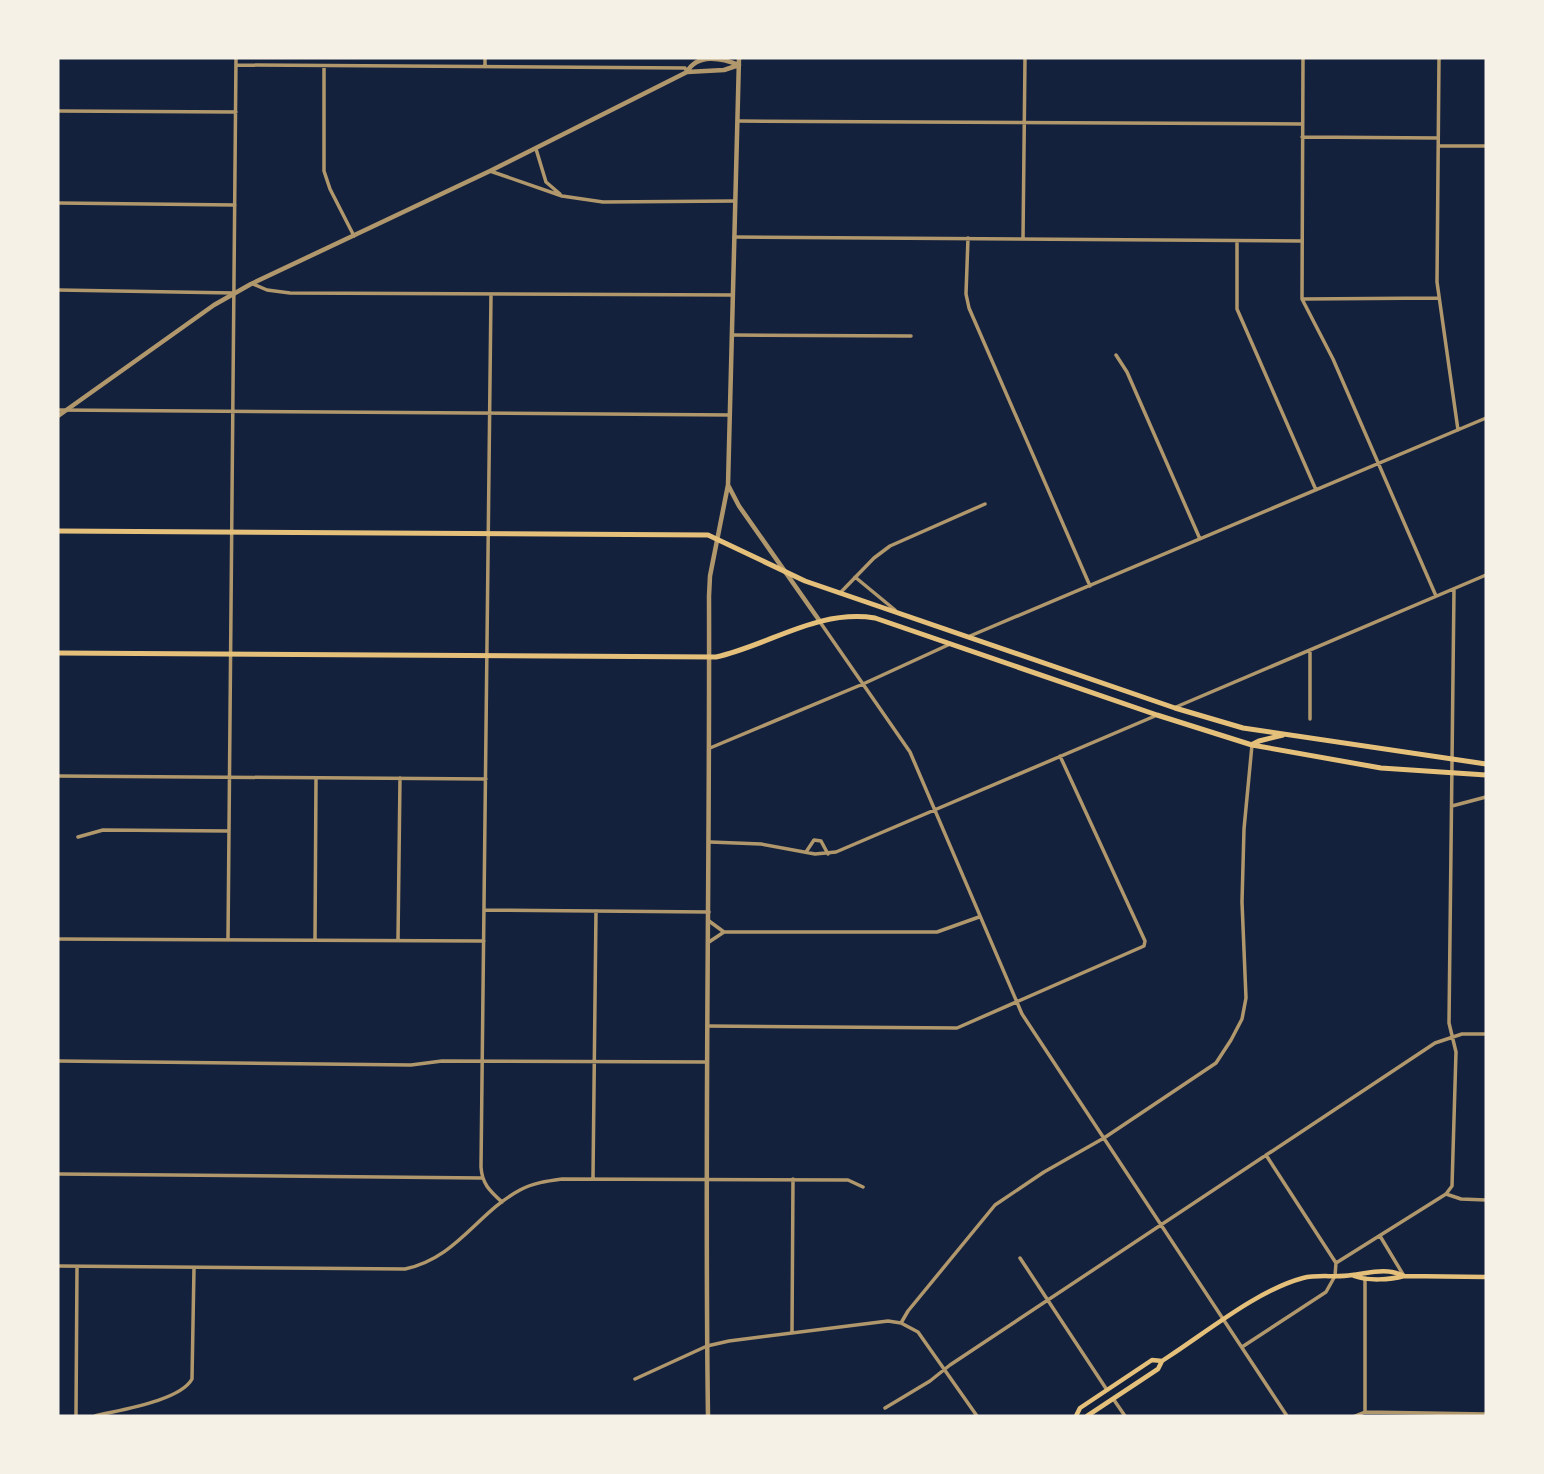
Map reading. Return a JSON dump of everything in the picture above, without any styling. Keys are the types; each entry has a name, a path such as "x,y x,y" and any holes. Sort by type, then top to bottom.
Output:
{"main road":[{"path":"58,531 694,533 718,537 787,574 1175,708 1243,728 1486,764"},
{"path":"58,653 709,657 734,653 819,620 852,615 875,618 1252,745 1381,768 1486,775"},
{"path":"1243,728 1252,745"},
{"path":"1252,745 1283,735"},
{"path":"1087,1416 1158,1369 1162,1361 1276,1288 1306,1278 1373,1272 1393,1272 1404,1276"},
{"path":"1353,1275 1393,1279 1404,1276 1486,1277"},
{"path":"1076,1416 1080,1408 1152,1360 1162,1361"}],"street":[{"path":"228,940 236,58"},
{"path":"485,58 485,67"},
{"path":"708,1416 706,1026 710,842 710,576 728,485 739,58"},
{"path":"1023,239 1025,58"},
{"path":"1303,58 1303,299 1333,359 1436,596"},
{"path":"1439,58 1438,298 1458,430"},
{"path":"687,72 693,64 704,59 724,60 738,65"},
{"path":"236,65 685,68 687,72"},
{"path":"58,415 234,293 251,284 536,149 687,72 724,70 738,65"},
{"path":"324,66 324,171 354,236"},
{"path":"58,111 236,112"},
{"path":"737,121 1302,124"},
{"path":"1303,136 1438,138"},
{"path":"1438,146 1486,146"},
{"path":"536,149 546,182 562,196"},
{"path":"490,171 562,196 603,202 735,201"},
{"path":"58,203 235,205"},
{"path":"734,237 1302,241"},
{"path":"968,239 966,294 969,308 1090,586"},
{"path":"1237,241 1237,309 1316,490"},
{"path":"251,284 267,290 290,293 732,295"},
{"path":"58,290 234,293"},
{"path":"491,294 482,1178 488,1189 502,1202"},
{"path":"1303,299 1438,298"},
{"path":"732,335 911,336"},
{"path":"1116,355 1127,372 1200,540"},
{"path":"58,410 730,415"},
{"path":"970,636 1486,418"},
{"path":"728,485 739,506 910,752 1017,1003 1287,1416"},
{"path":"841,592 874,558 890,546 985,503"},
{"path":"1175,708 1486,575"},
{"path":"855,577 896,611"},
{"path":"1336,1263 1446,1194 1454,1177 1456,1052 1449,1023 1454,589"},
{"path":"710,748 863,684 950,644"},
{"path":"1310,650 1310,719"},
{"path":"710,842 761,844 805,853 836,852 1157,715"},
{"path":"901,1323 995,1205 1044,1172 1104,1138 1216,1063 1242,1018 1246,998 1247,971 1241,902 1244,829 1252,745"},
{"path":"706,1026 957,1028 1144,946 1146,941 1060,756"},
{"path":"58,776 486,779"},
{"path":"315,940 316,778"},
{"path":"398,940 400,778"},
{"path":"1452,806 1486,797"},
{"path":"78,836 103,830 229,831"},
{"path":"805,853 814,840 821,841 828,853"},
{"path":"484,910 709,912"},
{"path":"593,1178 596,911"},
{"path":"708,943 724,932 937,932 979,917"},
{"path":"709,921 724,932"},
{"path":"58,939 484,941"},
{"path":"885,1408 930,1381 944,1368 1435,1043 1452,1036 1486,1034"},
{"path":"58,1061 411,1065 442,1060 706,1062"},
{"path":"1242,1347 1326,1292 1335,1276 1336,1263 1266,1155"},
{"path":"58,1174 482,1178"},
{"path":"58,1266 381,1269 418,1266 449,1250 502,1202 521,1189 540,1182 593,1178 793,1179 848,1180 863,1187"},
{"path":"792,1332 793,1179"},
{"path":"1446,1194 1461,1199 1486,1200"},
{"path":"1380,1236 1404,1276"},
{"path":"1020,1258 1107,1390"},
{"path":"76,1416 77,1267"},
{"path":"95,1416 170,1396 188,1387 192,1379 194,1268"},
{"path":"1365,1278 1365,1412"},
{"path":"635,1379 707,1346 729,1341 876,1322 901,1323 918,1332 977,1416"},
{"path":"1114,1399 1125,1416"},
{"path":"1354,1416 1365,1412 1486,1413"}]}
